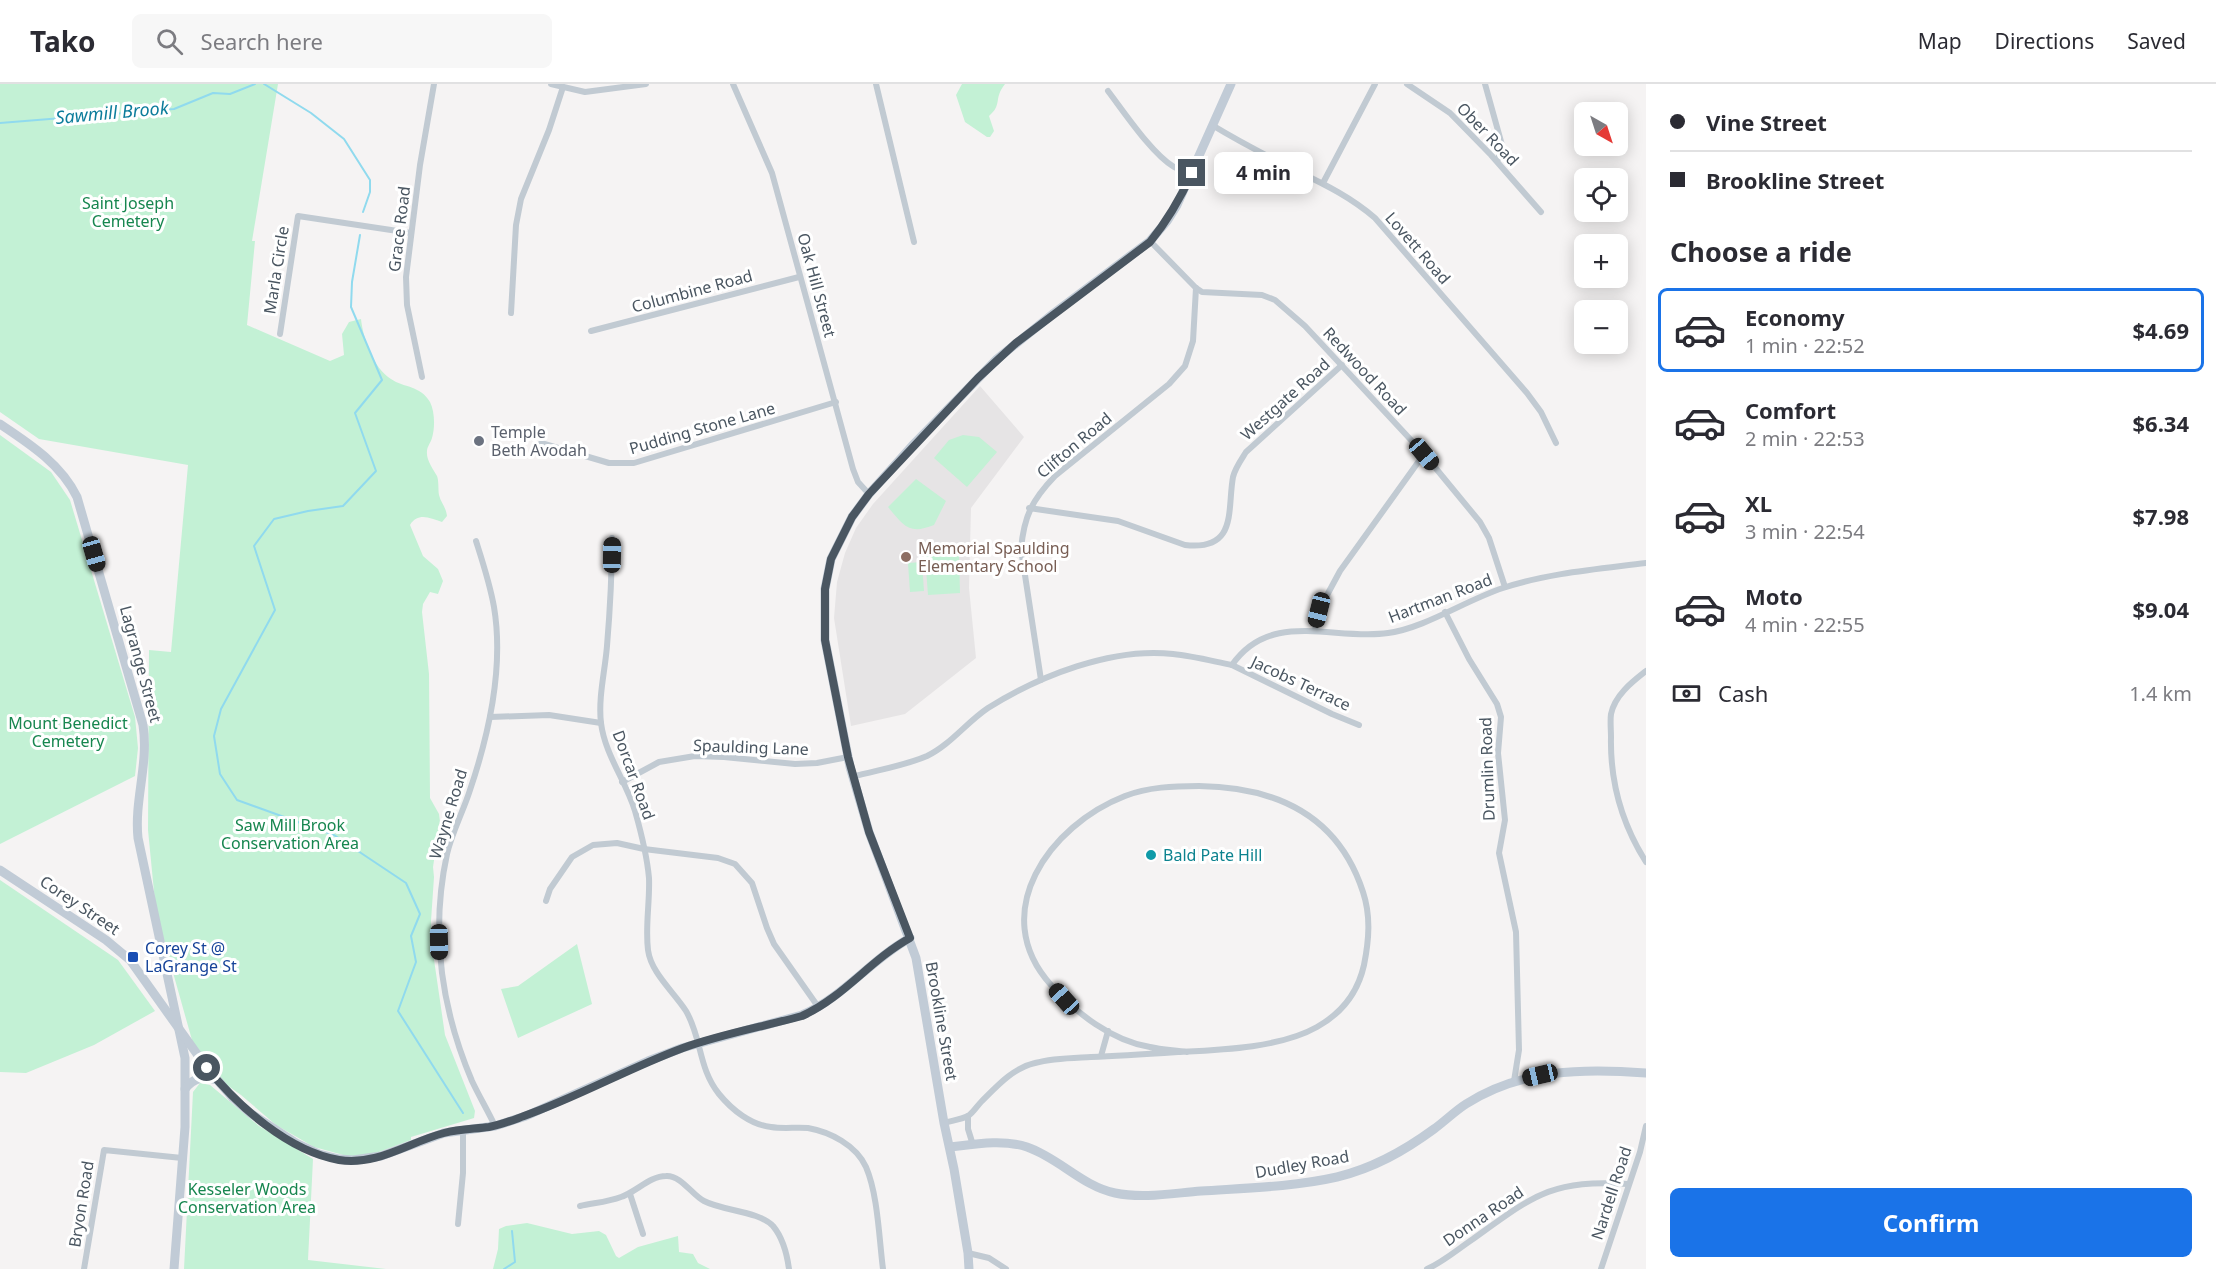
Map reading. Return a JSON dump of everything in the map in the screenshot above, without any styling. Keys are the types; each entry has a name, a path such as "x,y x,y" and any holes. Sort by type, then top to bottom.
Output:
{"main road":[{"name":"Brookline Street","path":"969,1269 951,1147 944,1123 927,1011 916,958 869,832 852,777 825,640 825,589 831,559 852,517 869,494 912,446 997,359 1054,313 1150,242 1167,222 1192,173 1231,84"},
{"name":"Lagrange Street","path":"0,424 58,469 74,492 83,514 143,725 144,752 137,807 137,832 185,1058 182,1158 174,1269"},
{"name":"Corey Street","path":"0,870 106,940 130,960 179,1030 233,1098 269,1127 296,1143 339,1160 381,1156 444,1133 495,1125 526,1116 648,1061 698,1043 788,1020 819,1008 837,996 896,945 910,938"},
{"path":"145,979 158,980 166,970"},
{"name":"Dudley Road","path":"951,1147 973,1144 1016,1144 1029,1148 1102,1190 1123,1194 1146,1195 1299,1183 1337,1177 1379,1163 1402,1152 1465,1104 1486,1092 1514,1081 1576,1070 1646,1073"},
{"path":"185,1089 192,1082 201,1078 217,1080"}],"street":[{"name":"Grace Road","path":"422,377 407,305 406,277 434,84"},
{"path":"551,84 585,92 646,84"},
{"name":"Oak Hill Street","path":"734,84 772,173 853,469 858,482 869,494"},
{"path":"876,84 914,242"},
{"path":"1323,183 1375,84"},
{"name":"Ober Road","path":"1407,84 1450,112 1541,212"},
{"path":"1485,84 1502,145 1497,162"},
{"path":"511,313 516,225 521,199 549,130 563,87"},
{"path":"1108,91 1164,158 1174,167 1192,173"},
{"name":"Lovett Road","path":"1212,125 1235,140 1323,183 1355,202 1374,218 1527,393 1541,412 1556,443"},
{"name":"Marla Circle","path":"280,334 298,216 411,233"},
{"path":"1150,242 1196,288"},
{"name":"Columbine Road","path":"591,332 799,277"},
{"name":"Redwood Road","path":"1196,288 1210,293 1262,295 1275,300 1305,326 1424,454 1480,522 1489,538 1505,587"},
{"name":"Clifton Road","path":"1041,680 1021,549 1023,528 1029,508 1038,494 1055,476 1169,384 1185,366 1192,341 1196,288"},
{"name":"Westgate Road","path":"1029,508 1118,521 1185,545 1196,547 1208,543 1223,534 1227,526 1231,512 1234,477 1238,464 1246,452 1342,365"},
{"name":"Pudding Stone Lane","path":"541,443 609,463 634,463 836,402"},
{"path":"1315,630 1319,610 1340,571 1424,454"},
{"name":"Dorcar Road","path":"612,538 611,591 601,723 608,748 634,809 644,849 649,878 648,952 652,962 687,1012 698,1043 701,1061 710,1082 720,1096 749,1120 771,1127 808,1128 825,1132 850,1145 860,1157 871,1184 883,1269"},
{"name":"Wayne Road","path":"476,541 488,579 494,609 497,651 490,717 470,790 447,854 438,926 439,957 453,1028 473,1084 495,1125"},
{"name":"Hartman Road","path":"1232,665 1238,656 1259,641 1277,634 1315,630 1368,636 1395,632 1505,587 1554,576 1646,563"},
{"name":"Drumlin Road","path":"1445,612 1468,659 1497,704 1501,717 1498,753 1505,820 1499,853 1515,932 1519,1050 1514,1081"},
{"path":"852,777 929,755 1010,694 1097,660 1140,654 1172,654 1232,665"},
{"name":"Jacobs Terrace","path":"1232,665 1359,725"},
{"path":"1646,671 1624,690 1611,714 1611,747 1617,798 1633,842 1646,862"},
{"path":"490,717 549,715 601,723"},
{"name":"Spaulding Lane","path":"622,782 658,762 695,756 795,764 817,763 848,757"},
{"path":"944,1123 968,1116 1000,1083 1026,1065 1062,1058 1186,1052 1230,1049 1302,1034 1335,1015 1354,995 1362,974 1367,948 1367,907 1354,868 1335,838 1321,824 1277,798 1215,786 1150,789 1125,796 1075,825 1050,851 1034,878 1023,913 1024,930 1037,966 1064,999 1108,1031 1130,1042 1186,1052"},
{"path":"546,902 550,889 572,857 593,844 617,843 644,849 718,858 735,864 752,883 766,928 774,944 819,1008"},
{"path":"1101,1056 1108,1031"},
{"path":"968,1116 968,1129 973,1144"},
{"name":"Nardell Road","path":"1601,1269 1646,1126"},
{"path":"458,1224 463,1173 463,1129"},
{"name":"Bryon Road","path":"84,1269 104,1150 182,1158"},
{"path":"580,1206 630,1194 660,1177 669,1175 702,1200 718,1207 762,1218 772,1225 784,1245 789,1269"},
{"name":"Donna Road","path":"1427,1269 1535,1196 1571,1184 1600,1182 1628,1184"},
{"path":"630,1194 643,1234"},
{"path":"968,1253 989,1258 1006,1269"}],"shaded area":[{"name":"Memorial Spaulding Elementary School","path":"980,386 1024,437 971,508 969,588 976,658 905,714 851,726 834,618 837,582 845,553 856,528 873,504"}],"green space":[{"path":"0,84 278,84 252,241 255,241 247,325 330,361 344,355 342,334 349,322 361,319 364,335 379,368 396,382 422,392 430,402 434,425 427,454 437,476 439,495 447,516 442,522 420,517 410,525 423,556 438,569 443,581 438,594 430,592 423,604 422,612 429,674 430,798 439,814 440,822 433,867 432,946 445,1035 475,1111 474,1118 411,1137 411,1140 376,1153 347,1156 314,1147 276,1125 241,1095 199,1065 156,912 148,830 149,650 171,652 188,465 39,439 0,412"},
{"path":"962,84 1005,84 999,94 996,108 989,116 994,131 990,137 965,122 956,95"},
{"name":"Mount Benedict Cemetery","path":"0,435 51,472 70,500 135,717 138,748 135,776 0,844"},
{"path":"963,435 979,437 997,452 967,487 934,458 949,440"},
{"path":"916,479 946,501 934,525 913,529 903,524 888,507"},
{"path":"959,553 960,593 928,595 925,556"},
{"path":"922,562 924,591 910,592 908,563"},
{"path":"0,880 118,960 155,1011 94,1045 26,1073 0,1072"},
{"path":"577,944 592,1004 518,1038 501,989 518,986"},
{"name":"Kesseler Woods Conservation Area","path":"200,1083 210,1085 259,1126 313,1159 308,1260 386,1269 184,1269 193,1092"},
{"path":"527,1223 572,1234 599,1231 606,1235 619,1258 638,1247 678,1236 679,1252 693,1254 698,1263 710,1269 493,1269 498,1249 499,1229"}],"waterway":[{"name":"Sawmill Brook","path":"0,123 174,109 213,93 230,94 255,84"},
{"name":"Sawmill Brook","path":"264,84 311,113 344,139 370,180 370,192 363,212"},
{"name":"Sawmill Brook","path":"360,235 352,282 351,307 382,380 355,413 376,471 343,506 274,519 254,546 275,610 221,709 214,736 220,774 237,800 334,835 406,883 420,914 411,936 416,962 398,1011 463,1113"},
{"name":"Sawmill Brook","path":"504,1269 515,1262 512,1231"}],"place":[{"name":"Temple Beth Avodah","path":"479,441"},
{"name":"Memorial Spaulding Elementary School","path":"906,557"},
{"name":"Bald Pate Hill","path":"1151,855"},
{"name":"Corey St @ LaGrange St","path":"133,957"}],"route":[{"path":"207,1068 233,1098 250,1113 296,1143 339,1160 368,1159 397,1151 444,1133 487,1127 526,1116 682,1048 802,1016 837,996 896,945 910,938 869,832 852,777 825,640 825,589 831,559 852,517 869,494 912,446 1006,351 1150,242 1167,222 1192,173"}],"park label":[{"name":"Saint Joseph Cemetery","path":"128,212"},
{"name":"Saw Mill Brook Conservation Area","path":"290,834"}]}
